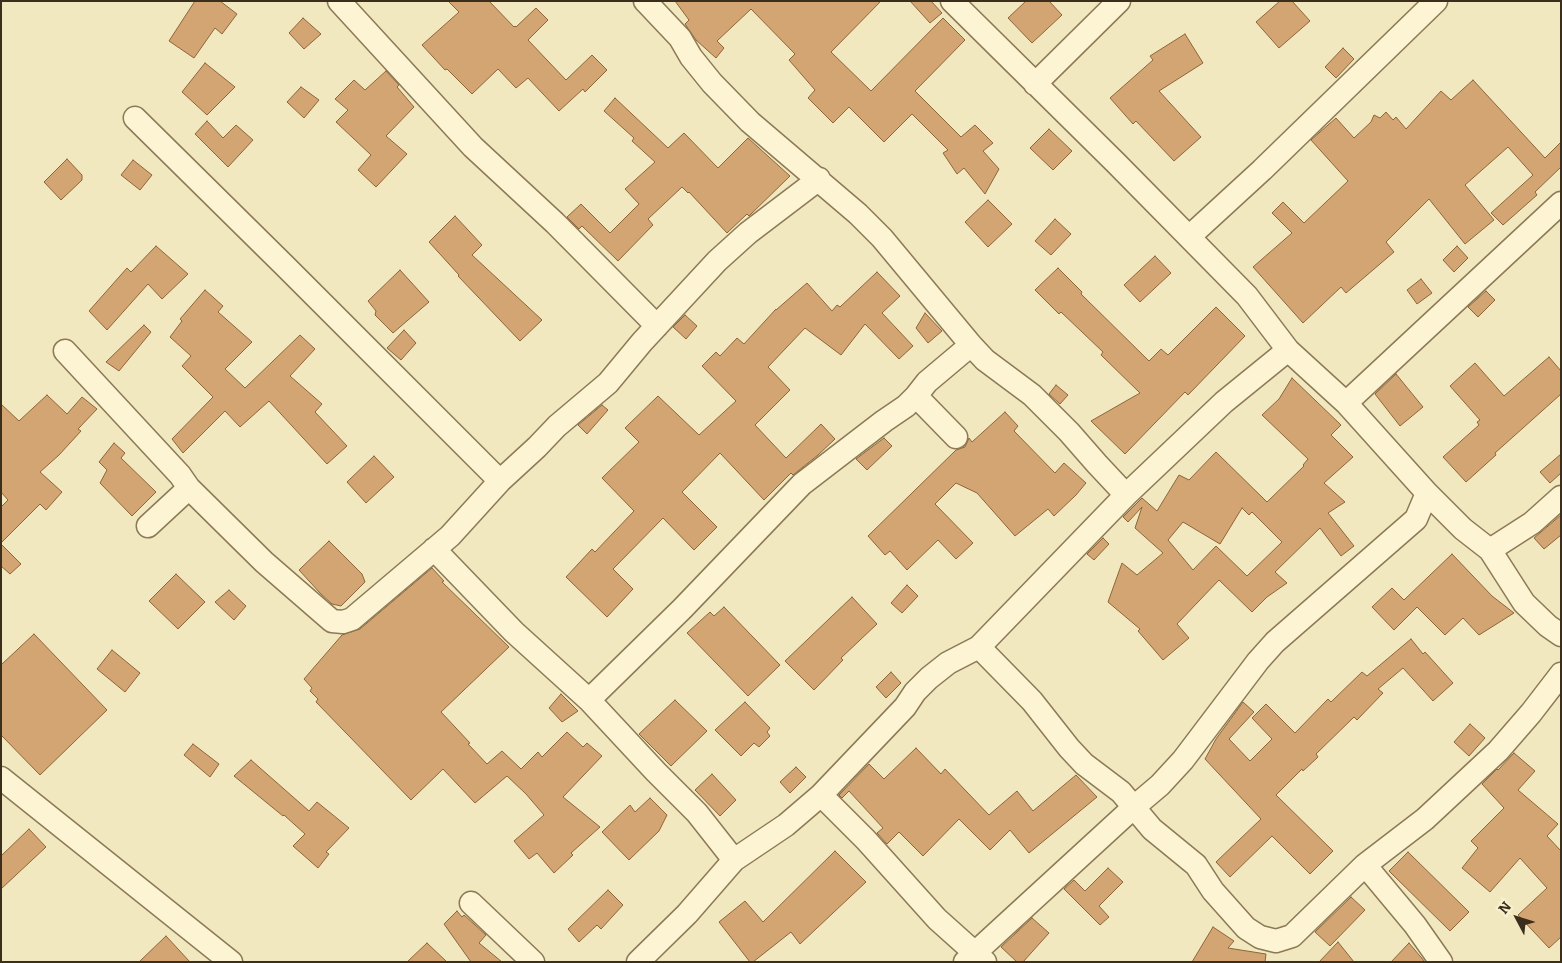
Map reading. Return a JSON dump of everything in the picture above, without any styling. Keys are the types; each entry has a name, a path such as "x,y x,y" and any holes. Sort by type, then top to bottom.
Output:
{"street":[{"path":"339,1 473,147 555,223 657,326"},
{"path":"645,1 680,38 691,57 712,83 744,116 819,179 882,238 970,345 985,360 1032,395 1126,494"},
{"path":"952,1 1247,296 1288,350 1346,403 1427,493 1463,529 1490,550 1524,603 1548,626 1561,634"},
{"path":"1035,84 1119,1"},
{"path":"1189,237 1262,170 1436,1"},
{"path":"135,118 500,481"},
{"path":"65,351 180,475 189,488 264,562 332,621 343,622 352,619 450,536 500,481 557,426 608,382 725,253 819,179"},
{"path":"1346,403 1561,203"},
{"path":"589,700 682,609 802,484 906,406 927,382 970,345"},
{"path":"638,962 687,914 734,860 786,825 821,795 905,707 915,692 929,678 948,662 979,647 1126,494 1224,402 1288,350"},
{"path":"916,396 956,437"},
{"path":"148,526 189,488"},
{"path":"821,795 866,840 975,959 1134,807 1160,786 1183,760 1274,642 1416,519 1427,493"},
{"path":"1490,550 1532,524 1561,497"},
{"path":"434,549 514,632 589,700 697,813 734,860"},
{"path":"979,647 1032,701 1084,764 1121,792 1152,829 1196,864 1213,891 1246,928 1260,937 1276,941 1292,936 1365,865 1425,819 1498,751 1561,674"},
{"path":"1,778 231,962"},
{"path":"1365,865 1415,925 1441,962"},
{"path":"471,903 533,962"}],"building":[{"path":"195,1 220,1 237,14 222,34 215,28 194,58 169,41"},
{"path":"448,1 489,1 514,27 536,8 548,20 528,40 566,80 592,55 607,70 585,92 583,89 559,111 528,78 516,88 498,69 472,94 447,69 445,70 422,45 459,12"},
{"path":"675,1 881,1 831,52 871,91 943,18 965,40 915,91 961,137 975,125 993,143 983,151 999,169 985,194 964,168 957,174 943,153 948,150 912,114 884,142 849,107 833,123 808,98 815,90 789,60 795,54 751,9 717,41 724,48 716,58 696,40 685,24 689,20"},
{"path":"910,1 931,1 942,13 930,23"},
{"path":"1026,1 1049,1 1062,15 1032,43 1008,18"},
{"path":"1280,1 1292,1 1310,21 1279,48 1256,22"},
{"path":"303,18 321,34 304,49 289,33"},
{"path":"1185,34 1203,63 1159,91 1201,137 1174,161 1136,121 1133,124 1110,98 1153,60 1150,56"},
{"path":"1343,48 1354,59 1336,78 1325,67"},
{"path":"205,63 235,87 207,115 182,92"},
{"path":"386,71 399,85 397,87 414,107 386,136 407,154 376,187 358,170 371,155 336,122 348,110 335,99 354,80 365,90"},
{"path":"1473,80 1545,158 1561,142 1561,167 1535,192 1537,195 1503,225 1491,213 1533,175 1508,147 1465,185 1494,220 1465,244 1429,199 1386,242 1394,252 1346,293 1341,287 1303,323 1253,267 1292,233 1272,213 1283,202 1304,223 1348,181 1311,140 1336,118 1354,138 1371,122 1374,115 1380,118 1386,112 1393,120 1396,117 1406,129 1441,91 1451,100"},
{"path":"301,87 319,100 304,118 287,102"},
{"path":"615,98 668,148 684,133 718,168 748,138 790,176 749,216 747,214 727,233 689,192 682,187 648,219 653,225 618,261 582,226 579,229 567,217 581,204 610,233 639,204 625,189 655,162 632,141 634,138 604,111"},
{"path":"207,121 223,138 236,125 253,140 228,167 195,134"},
{"path":"1049,129 1072,151 1053,170 1030,148"},
{"path":"67,159 82,175 82,180 61,200 44,182"},
{"path":"133,160 152,175 140,190 121,175"},
{"path":"988,200 1012,224 988,247 965,222"},
{"path":"455,216 482,245 472,255 542,320 520,341 458,276 429,242"},
{"path":"1055,219 1071,234 1051,255 1035,241"},
{"path":"156,246 188,274 162,299 148,284 107,330 89,311 127,268 131,272"},
{"path":"1457,246 1468,258 1454,272 1443,260"},
{"path":"1155,256 1171,273 1140,302 1124,285"},
{"path":"1058,268 1082,292 1081,294 1149,361 1161,349 1168,355 1216,307 1245,336 1188,395 1185,392 1125,454 1091,421 1140,393 1101,355 1103,352 1061,312 1059,314 1035,290"},
{"path":"400,270 429,302 393,333 375,315 376,311 368,301"},
{"path":"877,272 900,296 882,313 913,346 899,359 865,324 841,355 805,328 768,367 790,390 755,425 786,458 821,424 835,439 793,475 791,473 764,500 720,453 682,492 717,527 694,550 663,518 613,569 633,589 607,617 566,577 592,549 595,552 634,511 602,478 639,442 625,428 658,396 699,435 736,401 702,366 716,352 720,356 737,338 744,344 776,309 807,283 832,311 837,305 840,307"},
{"path":"1421,279 1432,293 1417,304 1407,290"},
{"path":"205,290 223,306 218,312 252,342 225,369 245,388 300,335 315,349 290,376 322,404 315,412 347,446 327,464 269,401 240,427 225,411 183,453 172,439 213,397 182,366 191,356 170,337 182,321 180,319"},
{"path":"1486,291 1495,300 1478,317 1468,307"},
{"path":"925,313 942,331 928,343 916,328"},
{"path":"685,315 697,326 686,339 673,327"},
{"path":"144,325 151,332 119,371 106,362"},
{"path":"404,330 416,343 401,360 387,348"},
{"path":"1549,357 1561,371 1561,394 1495,453 1496,455 1466,482 1443,457 1479,425 1477,422 1480,420 1450,386 1475,363 1504,396"},
{"path":"1396,374 1423,407 1400,426 1375,394"},
{"path":"1292,378 1341,425 1331,435 1353,457 1324,483 1345,502 1328,513 1354,546 1341,556 1320,528 1275,572 1287,583 1267,597 1252,612 1219,580 1177,624 1189,638 1163,660 1138,631 1140,629 1108,602 1122,563 1137,575 1163,553 1135,528 1142,507 1128,522 1123,517 1142,498 1157,511 1179,475 1189,480 1216,452 1267,502 1304,466 1308,459 1262,415 1279,399","holes":["1242,508 1249,515 1252,512 1282,542 1247,576 1216,546 1193,570 1168,540 1183,522 1220,544"]},
{"path":"1056,385 1068,395 1060,404 1049,394"},
{"path":"47,395 67,414 82,397 97,409 78,429 81,431 40,472 62,492 46,510 40,504 1,543 1,507 8,500 1,492 1,404 19,421"},
{"path":"602,405 608,410 587,434 578,425"},
{"path":"1005,412 1018,426 1014,431 1055,473 1064,463 1086,483 1076,495 1054,516 1048,509 1015,536 977,493 956,483 935,504 973,543 956,559 938,540 907,570 890,551 885,555 868,536 956,450 965,447 969,438 972,442"},
{"path":"884,438 892,446 867,470 856,459"},
{"path":"114,443 125,453 121,458 156,492 132,516 100,483 107,470 99,462"},
{"path":"1561,454 1561,473 1550,483 1540,472"},
{"path":"374,456 394,477 366,503 347,482"},
{"path":"1561,515 1561,535 1544,549 1534,538"},
{"path":"1103,538 1109,544 1094,560 1087,554"},
{"path":"329,541 362,574 365,582 341,606 332,604 299,570"},
{"path":"1,544 21,564 10,574 1,566"},
{"path":"1452,554 1492,596 1514,613 1479,635 1463,618 1445,635 1417,607 1394,630 1372,607 1392,588 1404,600"},
{"path":"432,568 444,581 442,582 509,647 441,712 470,743 468,744 487,764 502,751 521,769 538,752 542,757 567,732 583,747 587,743 602,756 563,797 600,827 571,853 573,855 554,873 537,853 529,859 514,841 544,815 507,776 475,803 443,769 411,800 316,702 318,699 310,691 312,688 304,679 342,635 360,629"},
{"path":"176,574 205,602 178,629 149,601"},
{"path":"907,585 918,596 902,613 891,603"},
{"path":"229,590 246,606 234,620 215,602"},
{"path":"852,597 877,624 841,658 843,660 814,690 785,661"},
{"path":"724,607 780,665 748,696 687,633 710,612 714,616"},
{"path":"34,634 107,710 40,775 1,735 1,665"},
{"path":"1411,639 1423,654 1425,652 1453,683 1433,701 1403,668 1378,689 1383,693 1357,720 1354,717 1316,754 1318,757 1303,771 1302,769 1276,795 1333,851 1310,874 1272,836 1230,877 1216,862 1261,819 1205,759 1216,739 1243,702 1254,712 1229,739 1250,761 1272,739 1252,718 1266,704 1295,733 1328,699 1331,702 1362,672 1367,676"},
{"path":"112,650 140,673 125,692 97,669"},
{"path":"891,672 901,683 886,698 876,687"},
{"path":"561,694 578,711 562,722 549,708"},
{"path":"675,700 707,731 671,766 639,734"},
{"path":"745,702 770,728 767,732 770,736 759,747 754,743 741,756 715,730"},
{"path":"1470,724 1485,738 1469,756 1454,742"},
{"path":"193,744 219,764 210,777 184,755"},
{"path":"916,748 941,774 945,769 989,815 1017,791 1033,811 1076,775 1097,797 1029,853 1010,830 990,850 959,819 923,856 899,832 887,844 877,833 883,828 849,791 842,798 839,795 869,764 884,779"},
{"path":"1514,753 1535,771 1518,790 1558,824 1547,836 1561,851 1561,937 1549,948 1518,915 1547,888 1520,858 1490,892 1462,868 1478,848 1471,841 1504,808 1482,784"},
{"path":"251,760 309,811 317,802 349,828 326,852 329,854 318,868 293,846 305,834 234,776"},
{"path":"796,767 806,777 790,793 780,782"},
{"path":"712,774 736,800 720,816 695,790"},
{"path":"650,798 667,815 659,831 629,860 602,832 630,805 635,812"},
{"path":"29,829 46,847 1,889 1,856"},
{"path":"835,851 866,882 800,944 791,932 753,962 750,962 719,922 745,901 763,922"},
{"path":"1408,852 1469,912 1450,931 1389,871"},
{"path":"1108,868 1123,882 1099,906 1109,917 1100,925 1064,889 1074,880 1085,891"},
{"path":"608,890 623,905 601,929 597,925 579,942 568,929"},
{"path":"1351,897 1365,910 1330,946 1315,932"},
{"path":"457,911 486,935 479,943 502,962 471,962 444,924"},
{"path":"1032,918 1049,933 1023,962 1017,962 1001,947"},
{"path":"1213,927 1234,941 1228,948 1266,954 1265,962 1192,962"},
{"path":"166,936 190,962 139,962"},
{"path":"1338,942 1354,962 1319,962"},
{"path":"427,943 447,962 407,962"},
{"path":"1409,943 1425,962 1391,962"}]}
